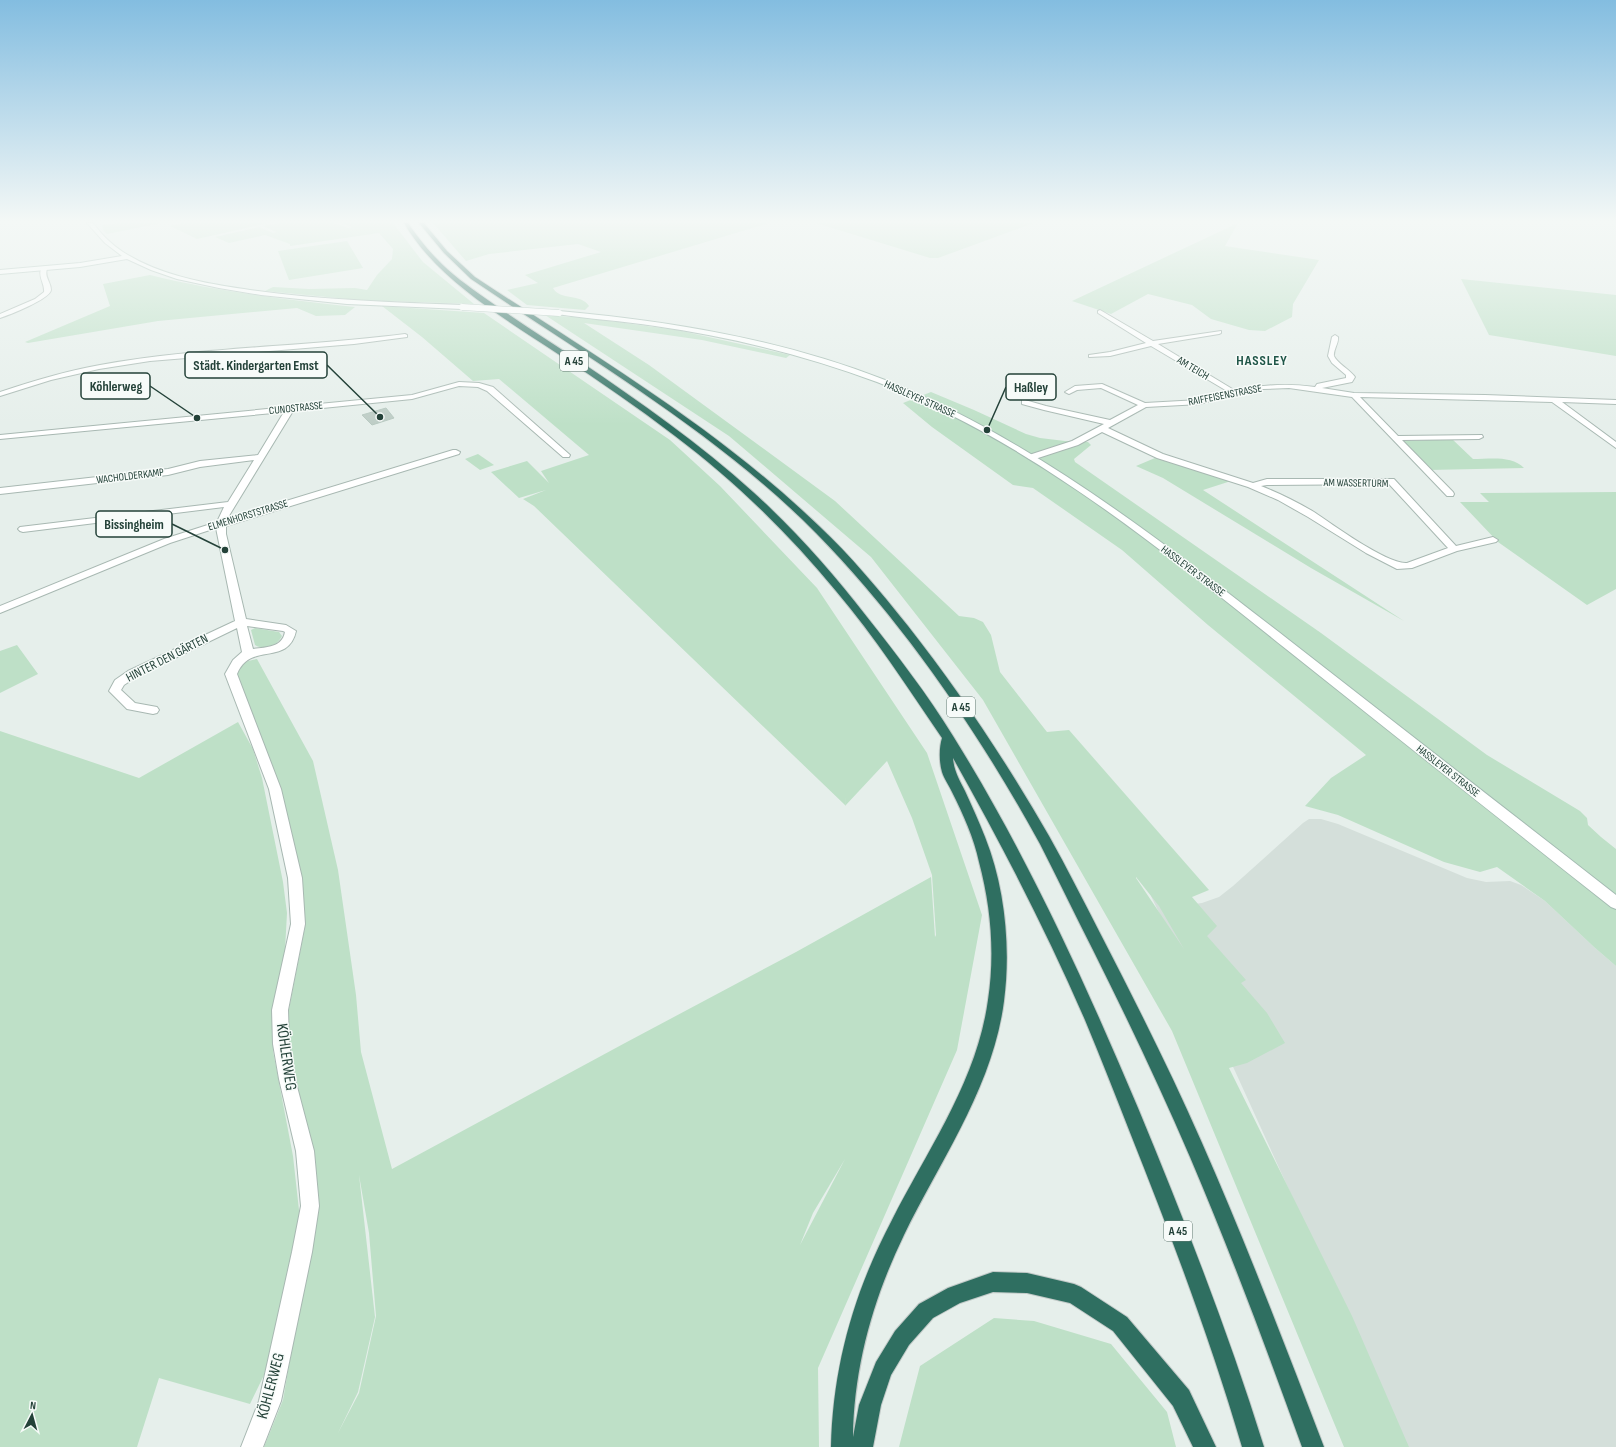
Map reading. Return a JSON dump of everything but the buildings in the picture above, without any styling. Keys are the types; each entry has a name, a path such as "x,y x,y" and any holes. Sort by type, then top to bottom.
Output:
{"highway":[{"name":"A 45","path":"471,291 512,321 580,365 679,435 749,493 794,537 840,588 885,646 947,736 1000,829 1048,924 1092,1018 1174,1218 1230,1371 1253,1447"},
{"name":"A 45","path":"492,291 697,429 781,496 817,530 865,581 924,655 971,721 1036,826 1132,1013 1196,1150 1282,1362 1313,1447"},
{"path":"842,1447 846,1386 856,1333 872,1285 897,1229 963,1106 980,1065 992,1023 996,995 998,947 994,902 979,840 948,769 947,736"},
{"path":"862,1447 870,1405 884,1369 902,1338 926,1311 955,1295 993,1282 1027,1283 1074,1294 1120,1324 1181,1398 1205,1447"}],"street":[{"path":"0,316 37,300 46,295 48,291"},
{"name":"HASSLEYER STRASSE","path":"246,291 281,296 358,302 462,307 622,318 672,325 729,336 803,354 850,369 925,400 987,430 1032,457 1144,534 1220,591 1616,903"},
{"name":"AM TEICH","path":"1100,312 1233,392"},
{"name":"AM TEICH","path":"1091,356 1110,354 1153,343 1219,332"},
{"path":"0,394 45,379 124,362 405,336"},
{"path":"1317,390 1320,386 1348,380 1351,377 1350,374 1335,362 1331,356 1331,352 1336,344 1335,337"},
{"name":"CUNOSTRASSE","path":"0,437 412,397 452,384 480,385 490,389 566,455"},
{"name":"RAIFFEISENSTRASSE","path":"1069,392 1074,388 1102,386 1144,405"},
{"name":"RAIFFEISENSTRASSE","path":"1032,457 1075,443 1144,405 1200,402 1233,392 1276,386 1354,395 1553,399 1616,402"},
{"path":"1354,395 1450,494"},
{"path":"1553,399 1616,446"},
{"path":"1025,402 1111,423"},
{"path":"241,622 275,626 286,628 291,631 287,641 276,649 248,653 221,534 221,524 231,504 290,409"},
{"path":"1102,429 1118,435 1142,449 1223,475 1282,499 1400,567 1409,566 1454,549 1494,540"},
{"path":"1395,438 1479,437"},
{"name":"ELMENHORSTSTRASSE","path":"0,610 167,541 456,452"},
{"name":"WACHOLDERKAMP","path":"0,491 168,472 200,464 259,457"},
{"name":"AM WASSERTURM","path":"1253,486 1267,482 1391,482 1454,549"},
{"path":"23,528 231,504"},
{"name":"HINTER DEN GÄRTEN","path":"153,710 131,706 115,691 118,683 132,674 241,622"},
{"name":"KÖHLERWEG","path":"248,653 238,661 231,674 275,789 295,878 298,924 280,1010 280,1044 305,1151 310,1206 302,1252 270,1401 252,1447"}],"shaded area":[{"path":"1309,819 1321,819 1338,824 1467,878 1486,882 1510,881 1521,885 1545,901 1616,966 1616,1447 1406,1447 1235,1071 1151,896 1187,905 1202,903 1219,897"}],"green space":[{"path":"105,291 230,291 355,307 345,315 316,316 297,308 158,321 28,343 25,342 110,306"},
{"path":"265,291 458,291 474,304 358,300"},
{"path":"508,291 555,291 560,294 581,300 589,306 585,310 527,305"},
{"path":"1094,291 1301,291 1293,304 1292,317 1265,331 1249,330 1211,319 1192,305 1148,294 1111,314 1072,301"},
{"path":"1467,291 1573,291 1616,295 1616,356 1489,335"},
{"path":"382,306 484,313 670,440 720,486 817,588 927,753 982,915 957,1050 818,1368 819,1447 264,1447 283,1400 308,1256 310,1149 289,1041 289,1009 305,927 275,789 236,679 242,664 257,659 313,761 338,870 356,995 361,1052 392,1169 796,952 931,877 935,937 936,935 932,875 912,818 887,761 845,806 846,796 845,805 534,506 523,499 546,490 519,498 491,472 527,461 549,483 541,471 589,455 499,379 473,381 422,337","holes":["845,1159 800,1245 813,1213","359,1175 369,1233 376,1316 359,1393 338,1433 358,1392 375,1317"]},
{"path":"545,315 587,318 677,330 790,355 786,358 702,340 584,323 649,365 835,501 959,616 974,618 983,622 991,635 1000,672 1047,732 1069,730 1209,890 1192,897 1217,926 1207,936 1246,980 1241,983 1267,1013 1285,1043 1247,1063 1229,1068 1352,1316 1409,1447 1344,1447 1172,1031 983,700 871,557 729,436","holes":["1136,877 1159,906 1184,949"]},
{"path":"931,392 1026,434 1040,438 1088,442 1091,445 1074,459 1075,462 1321,633 1487,755 1580,811 1587,818 1588,825 1616,849 1616,966 1545,901 1497,867 1480,872 1444,862 1338,815 1305,806 1331,778 1366,755 1208,625 1122,550 1033,488 1013,485 932,427 903,403"},
{"path":"1452,439 1473,459 1507,459 1524,468 1429,470 1403,443 1404,441"},
{"path":"478,454 494,465 480,470 465,459"},
{"path":"1155,458 1231,481 1203,490 1404,621 1311,568 1163,478 1136,466"},
{"path":"1616,492 1616,589 1587,605 1498,542 1460,502 1489,502 1480,493"},
{"path":"255,628 279,632 282,636 274,645 263,648 259,647 255,645 251,630"},
{"path":"17,645 38,674 0,693 0,651"},
{"path":"238,722 253,749 262,778 283,882 287,913 285,950 272,1015 273,1051 293,1156 300,1219 279,1320 264,1375 250,1404 159,1378 137,1447 0,1447 0,731 139,778"},
{"path":"994,1318 1034,1321 1111,1344 1167,1412 1176,1447 899,1447 920,1366"}],"place":[{"name":"Städt. Kindergarten Emst","path":"380,417"},
{"name":"Köhlerweg","path":"197,418"},
{"name":"Haßley","path":"987,430"},
{"name":"Bissingheim","path":"225,550"}],"district":[{"name":"HASSLEY","path":"1262,360"}]}
